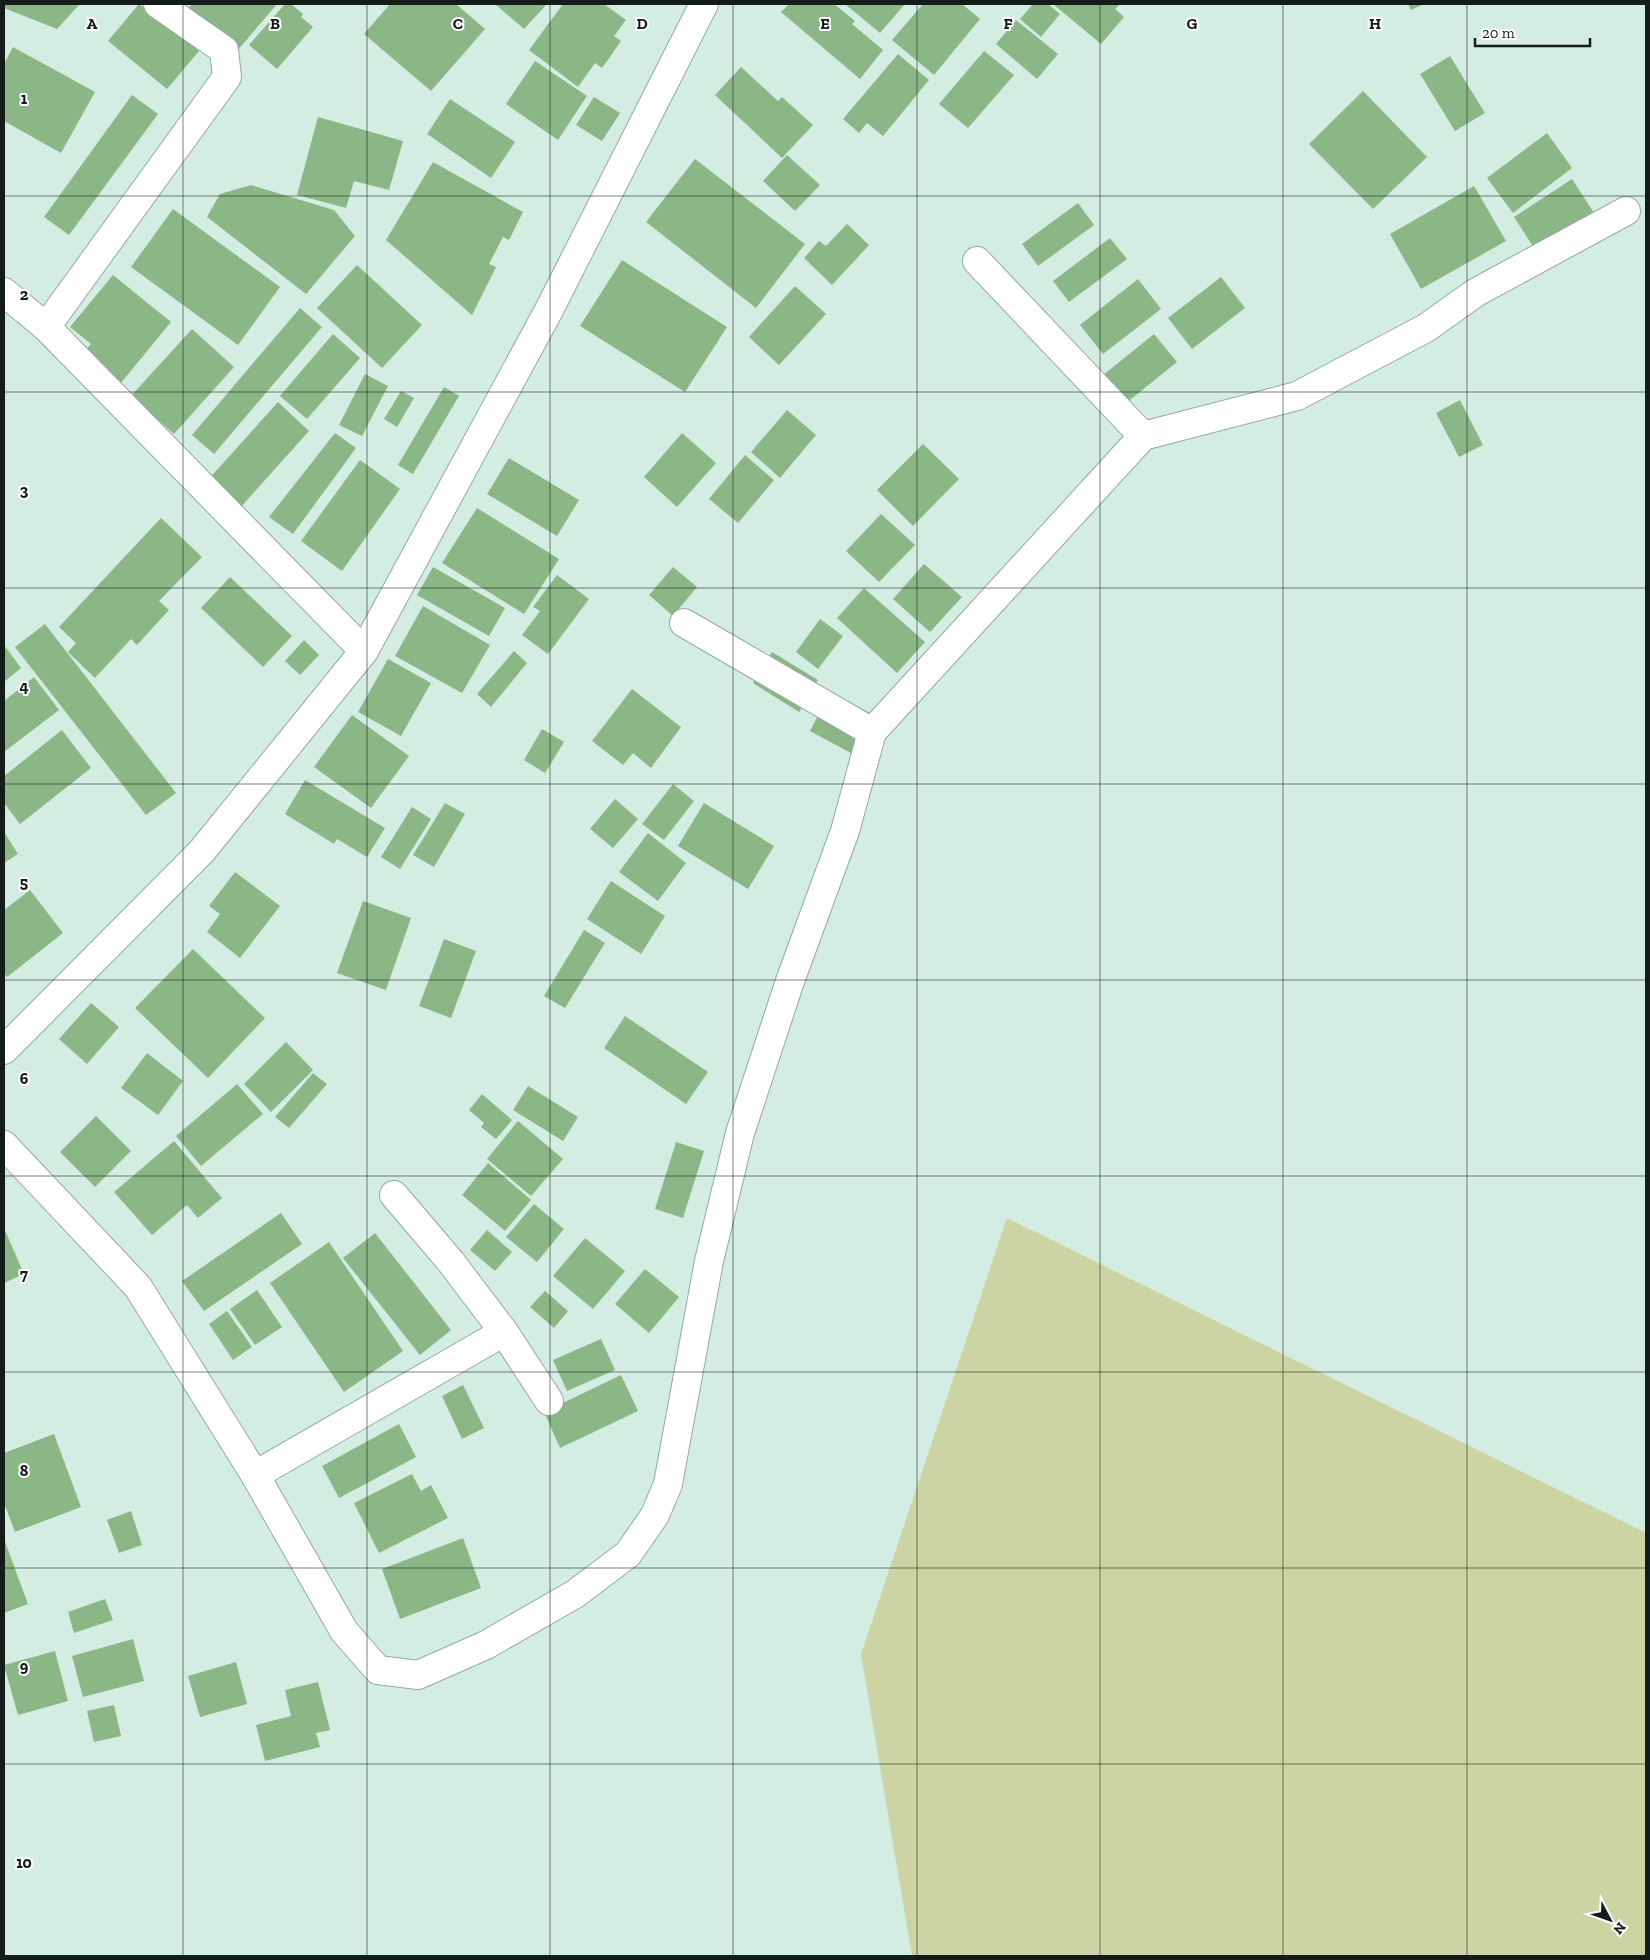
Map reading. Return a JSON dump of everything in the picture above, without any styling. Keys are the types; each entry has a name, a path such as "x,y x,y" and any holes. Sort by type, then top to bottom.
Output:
{"street":[{"path":"46,327 227,77 224,50 158,4"},
{"path":"4,1050 202,851 364,651 549,310 704,4"},
{"path":"4,1145 138,1287 255,1475 344,1631 378,1670 418,1675 486,1645 575,1594 628,1554 655,1515 668,1484 709,1261 740,1133 790,981 845,831 872,732 1143,436 1297,396 1426,328 1475,292 1626,211"},
{"path":"977,261 1143,436"},
{"path":"4,292 46,327 364,651"},
{"path":"684,622 872,732"},
{"path":"394,1195 451,1262 504,1332 549,1401"},
{"path":"255,1475 504,1332"}],"green space":[{"path":"1007,1218 1646,1533 1646,1956 912,1956 861,1654"}],"building":[{"path":"4,4 80,4 57,29 4,8"},
{"path":"139,4 199,51 167,89 108,41"},
{"path":"192,4 277,4 237,51 187,9"},
{"path":"285,4 291,4 303,14 301,17 313,27 277,69 249,45"},
{"path":"390,4 456,4 485,29 431,91 364,34"},
{"path":"495,4 547,4 524,29"},
{"path":"563,4 604,4 626,20 614,36 621,41 602,68 595,63 578,87 529,50"},
{"path":"789,4 834,4 855,21 852,24 883,50 860,79 781,12"},
{"path":"845,4 905,4 880,33"},
{"path":"923,4 962,4 980,19 934,75 892,40"},
{"path":"1033,4 1048,4 1060,14 1041,37 1020,19"},
{"path":"1053,4 1120,4 1115,9 1124,17 1101,44"},
{"path":"1408,4 1424,4 1411,10"},
{"path":"1016,20 1058,54 1037,79 996,44"},
{"path":"13,47 95,92 61,153 4,121 4,64"},
{"path":"984,51 1014,75 968,128 939,104"},
{"path":"898,54 929,80 883,136 867,123 859,133 843,119"},
{"path":"1450,56 1485,113 1455,131 1420,74"},
{"path":"535,61 587,96 558,140 506,104"},
{"path":"741,67 778,101 782,97 813,125 782,158 715,95"},
{"path":"1363,91 1427,157 1373,209 1309,144"},
{"path":"132,95 158,114 69,235 44,217"},
{"path":"594,97 620,113 602,141 576,125"},
{"path":"450,99 515,142 491,178 427,134"},
{"path":"318,117 403,141 389,190 354,181 346,208 297,195"},
{"path":"1547,133 1572,168 1513,213 1487,178"},
{"path":"787,155 820,185 795,211 763,181"},
{"path":"695,159 805,244 756,308 646,222"},
{"path":"433,162 523,212 509,240 503,237 489,264 496,267 472,315 386,240"},
{"path":"1572,179 1598,219 1540,257 1514,217"},
{"path":"251,185 334,210 355,236 306,294 207,217 220,194"},
{"path":"1474,186 1506,241 1421,289 1390,234"},
{"path":"1078,203 1094,225 1038,266 1022,244"},
{"path":"173,209 280,287 238,345 131,267"},
{"path":"847,224 869,245 832,285 804,258 819,241 826,246"},
{"path":"1110,238 1127,259 1069,302 1053,281"},
{"path":"622,260 727,327 685,392 580,326"},
{"path":"357,265 422,325 382,368 317,308"},
{"path":"113,275 171,322 111,395 74,364 91,344 70,327"},
{"path":"1221,277 1245,308 1192,349 1168,318"},
{"path":"1138,279 1161,309 1103,354 1080,325"},
{"path":"795,286 826,314 779,365 749,337"},
{"path":"300,308 322,327 214,454 192,435"},
{"path":"192,329 234,367 174,434 131,396"},
{"path":"333,334 360,358 307,419 280,396"},
{"path":"1154,334 1177,362 1120,408 1097,380"},
{"path":"365,374 388,386 362,436 339,425"},
{"path":"444,387 459,396 413,474 398,465"},
{"path":"401,391 414,398 397,427 384,419"},
{"path":"1460,400 1483,445 1459,457 1436,413"},
{"path":"278,402 309,431 239,509 207,481"},
{"path":"787,410 816,435 780,478 751,452"},
{"path":"335,433 356,448 293,534 269,517"},
{"path":"682,433 716,463 677,507 644,477"},
{"path":"923,444 959,479 913,526 877,490"},
{"path":"745,455 774,480 738,523 709,499"},
{"path":"509,458 579,500 557,536 487,494"},
{"path":"360,460 400,489 342,571 301,541"},
{"path":"477,508 559,559 524,614 442,563"},
{"path":"881,514 915,545 879,582 846,551"},
{"path":"161,518 202,557 159,601 169,610 137,645 131,639 95,678 68,652 76,643 59,627"},
{"path":"924,564 962,597 930,632 893,599"},
{"path":"433,567 505,608 489,636 417,595"},
{"path":"673,567 697,587 673,616 649,595"},
{"path":"557,575 589,599 548,654 522,635 540,611 533,607"},
{"path":"230,577 292,636 263,667 201,608"},
{"path":"864,588 925,642 897,673 837,618"},
{"path":"423,606 490,645 462,693 395,656"},
{"path":"820,619 843,636 818,669 796,652"},
{"path":"45,624 176,793 146,815 15,647"},
{"path":"304,640 319,655 300,675 285,661"},
{"path":"4,645 21,668 4,682"},
{"path":"514,651 527,663 491,707 477,694"},
{"path":"772,652 818,680 799,712 753,683"},
{"path":"388,659 431,683 401,736 358,712"},
{"path":"34,677 59,710 4,752 4,701"},
{"path":"632,689 681,727 651,768 633,753 623,765 592,741"},
{"path":"830,692 883,720 862,759 810,731"},
{"path":"352,715 409,756 371,808 314,767"},
{"path":"542,729 564,742 545,773 524,760"},
{"path":"62,730 91,768 20,824 4,803 4,776"},
{"path":"305,780 385,828 367,857 337,839 334,844 285,814"},
{"path":"673,784 694,801 664,840 642,824"},
{"path":"615,799 638,819 613,848 590,829"},
{"path":"445,803 465,814 434,867 413,855"},
{"path":"704,803 774,846 748,889 678,846"},
{"path":"412,807 431,819 400,869 381,857"},
{"path":"4,832 18,854 4,863"},
{"path":"648,833 686,863 658,901 619,872"},
{"path":"235,872 280,906 240,958 207,932 220,914 209,906"},
{"path":"611,881 665,916 641,954 587,919"},
{"path":"30,890 63,933 7,977 4,973 4,910"},
{"path":"363,901 411,918 386,990 337,973"},
{"path":"584,930 605,943 565,1008 544,996"},
{"path":"444,939 476,951 451,1018 419,1006"},
{"path":"193,949 265,1018 208,1078 135,1008"},
{"path":"91,1003 119,1027 87,1064 59,1039"},
{"path":"625,1016 708,1072 686,1104 604,1048"},
{"path":"286,1042 313,1070 271,1112 244,1084"},
{"path":"147,1053 183,1081 158,1115 121,1088"},
{"path":"313,1073 327,1084 289,1128 275,1117"},
{"path":"237,1084 263,1114 201,1166 176,1136"},
{"path":"528,1086 578,1117 563,1141 513,1110"},
{"path":"482,1094 512,1120 496,1139 481,1127 484,1123 469,1110"},
{"path":"96,1116 131,1151 95,1187 60,1152"},
{"path":"518,1121 563,1159 531,1196 487,1159"},
{"path":"174,1141 222,1198 198,1218 187,1205 152,1235 114,1192"},
{"path":"676,1142 704,1151 683,1218 655,1209"},
{"path":"488,1163 531,1200 505,1231 462,1195"},
{"path":"534,1204 564,1229 537,1262 506,1237"},
{"path":"281,1213 302,1244 204,1311 182,1281"},
{"path":"4,1228 24,1274 4,1283"},
{"path":"487,1230 512,1252 495,1271 470,1250"},
{"path":"375,1233 451,1330 420,1355 343,1258"},
{"path":"585,1238 625,1271 593,1309 553,1276"},
{"path":"329,1242 403,1351 344,1392 270,1283"},
{"path":"645,1269 679,1297 649,1333 615,1304"},
{"path":"257,1290 282,1327 255,1345 230,1309"},
{"path":"545,1291 568,1311 554,1328 530,1307"},
{"path":"227,1311 252,1347 233,1360 209,1324"},
{"path":"601,1339 615,1370 567,1391 553,1360"},
{"path":"621,1375 638,1411 560,1448 544,1412"},
{"path":"463,1385 484,1428 462,1439 442,1396"},
{"path":"399,1424 416,1457 339,1498 322,1466"},
{"path":"54,1434 81,1507 15,1532 4,1503 4,1453"},
{"path":"412,1474 421,1491 431,1485 448,1518 379,1553 354,1503"},
{"path":"131,1511 142,1545 119,1553 107,1520"},
{"path":"463,1538 481,1588 400,1619 382,1569"},
{"path":"4,1539 28,1604 4,1613"},
{"path":"105,1599 113,1620 74,1633 68,1612"},
{"path":"133,1639 144,1681 83,1697 72,1656"},
{"path":"55,1651 68,1701 18,1715 4,1665"},
{"path":"236,1662 247,1704 200,1717 188,1676"},
{"path":"318,1682 330,1730 316,1733 320,1747 265,1761 256,1725 291,1716 285,1690"},
{"path":"114,1705 121,1736 94,1742 87,1711"}]}
